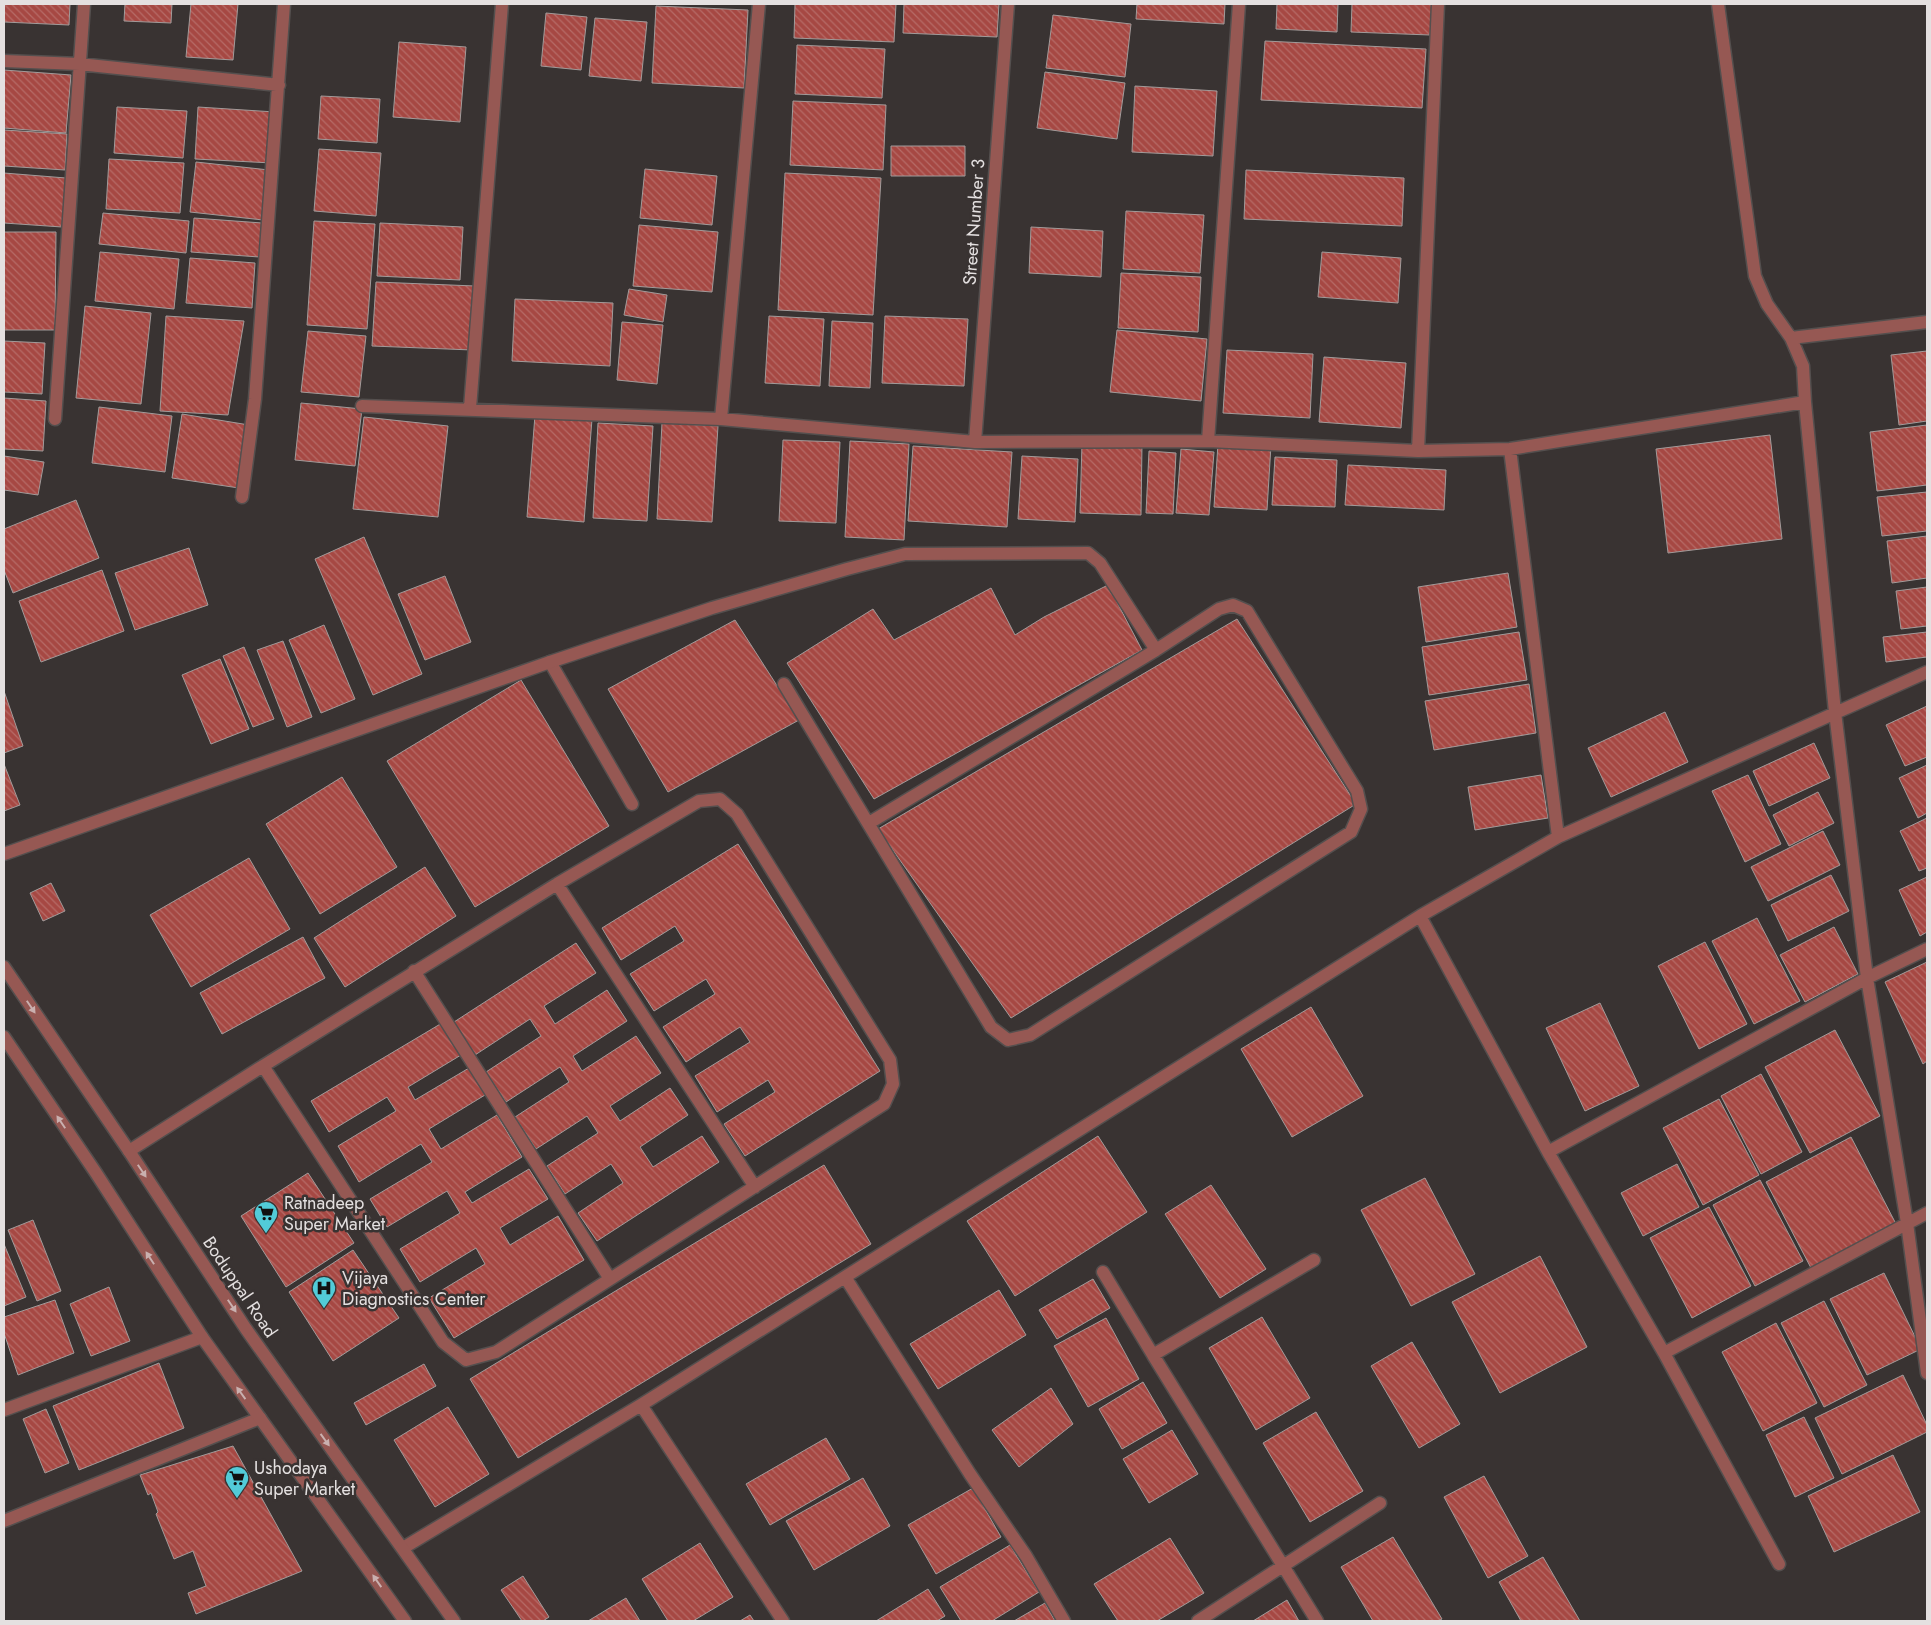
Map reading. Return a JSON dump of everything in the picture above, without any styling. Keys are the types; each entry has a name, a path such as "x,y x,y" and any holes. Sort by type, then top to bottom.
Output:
{"street":[{"path":"55,419 84,4"},
{"path":"242,497 255,389 284,4"},
{"path":"470,408 502,4"},
{"path":"721,419 758,4"},
{"name":"Street Number 3","path":"975,442 1008,4"},
{"path":"1208,441 1239,4"},
{"path":"1418,451 1438,4"},
{"path":"1718,4 1755,276 1767,304 1792,338 1803,366 1834,712 1867,978 1907,1223 1927,1373"},
{"path":"4,61 79,64 279,85"},
{"path":"1792,338 1927,322"},
{"path":"362,406 470,408 721,419 975,442 1208,441 1418,451 1510,449 1805,402"},
{"path":"1510,449 1558,837"},
{"path":"4,854 550,662 712,608 847,568 905,554 1088,553 1100,562 1156,650"},
{"path":"784,684 991,1027 1008,1040 1030,1035 1351,832 1361,809 1357,791 1247,611 1233,605 1219,609 1156,650 869,823"},
{"path":"550,662 632,804"},
{"path":"403,1548 641,1406 1420,916 1558,837 1927,672"},
{"path":"129,1151 263,1066 414,971 557,884 699,802 720,799 736,814 890,1060 893,1084 884,1104 496,1352 466,1360 443,1342 263,1066"},
{"path":"557,884 754,1187"},
{"path":"1420,916 1548,1152 1664,1353 1779,1564"},
{"path":"1548,1152 1867,978 1927,949"},
{"name":"Boduppal Road","path":"4,967 129,1151 246,1330 454,1621"},
{"path":"414,971 610,1279"},
{"path":"4,1037 96,1173 202,1338 405,1621"},
{"path":"1664,1353 1927,1213"},
{"path":"1153,1355 1314,1260"},
{"path":"1103,1272 1317,1621"},
{"path":"846,1277 970,1474 1026,1556 1064,1621"},
{"path":"4,1410 202,1338"},
{"path":"641,1406 782,1621"},
{"path":"4,1521 260,1418"},
{"path":"1198,1621 1380,1503"}],"building":[{"path":"4,4 70,4 69,25 4,22"},
{"path":"125,4 172,4 171,23 124,21"},
{"path":"191,4 238,4 233,60 186,57"},
{"path":"795,4 896,4 894,42 794,38"},
{"path":"904,4 999,4 997,37 903,33"},
{"path":"1137,4 1225,4 1224,24 1136,19"},
{"path":"1277,4 1338,4 1337,32 1276,29"},
{"path":"1352,4 1432,4 1430,35 1351,32"},
{"path":"656,6 748,10 744,88 652,83"},
{"path":"546,13 587,17 581,70 541,66"},
{"path":"1053,15 1131,24 1125,77 1046,68"},
{"path":"595,18 647,22 641,81 589,76"},
{"path":"1265,41 1426,49 1422,108 1261,100"},
{"path":"399,42 466,47 460,122 393,117"},
{"path":"797,45 885,49 882,98 795,94"},
{"path":"4,70 71,75 66,133 4,128"},
{"path":"1045,72 1125,83 1117,139 1037,128"},
{"path":"1135,86 1217,91 1213,156 1132,152"},
{"path":"321,96 380,99 377,143 318,139"},
{"path":"793,101 886,105 883,170 790,165"},
{"path":"117,107 187,111 183,158 114,153"},
{"path":"198,107 275,112 272,163 195,159"},
{"path":"4,130 67,134 65,170 4,166"},
{"path":"891,146 965,146 965,176 891,176"},
{"path":"319,149 381,153 376,216 314,211"},
{"path":"109,159 184,163 180,213 106,209"},
{"path":"196,162 269,170 263,220 190,212"},
{"path":"645,169 717,176 712,225 640,218"},
{"path":"1246,170 1404,178 1402,226 1244,219"},
{"path":"4,173 66,178 62,227 4,223"},
{"path":"785,173 881,178 873,315 778,310"},
{"path":"1126,211 1204,215 1200,273 1123,269"},
{"path":"103,213 189,221 186,253 99,244"},
{"path":"194,218 262,223 259,257 191,252"},
{"path":"314,221 375,224 367,329 307,325"},
{"path":"380,223 463,227 460,280 377,276"},
{"path":"639,225 718,232 712,292 633,286"},
{"path":"1031,227 1103,231 1101,277 1029,273"},
{"path":"4,232 56,232 55,330 4,330"},
{"path":"100,252 179,259 174,309 95,301"},
{"path":"1322,252 1401,258 1398,303 1318,297"},
{"path":"190,258 255,263 252,308 186,303"},
{"path":"1121,273 1201,277 1198,332 1118,328"},
{"path":"376,282 475,286 472,350 372,346"},
{"path":"629,289 667,295 663,322 624,315"},
{"path":"515,299 613,303 610,366 512,361"},
{"path":"85,306 151,313 141,404 76,398"},
{"path":"166,316 244,321 228,415 160,411"},
{"path":"769,316 824,319 820,386 765,383"},
{"path":"885,316 968,319 964,386 882,383"},
{"path":"832,321 873,323 870,388 829,386"},
{"path":"622,322 663,325 657,384 617,380"},
{"path":"1117,330 1207,339 1201,401 1110,392"},
{"path":"308,331 366,336 359,397 301,392"},
{"path":"4,341 45,343 42,394 4,392"},
{"path":"1227,350 1313,354 1310,418 1223,413"},
{"path":"1927,351 1927,421 1899,425 1891,355"},
{"path":"1324,357 1406,363 1401,428 1319,422"},
{"path":"4,398 46,401 43,451 4,449"},
{"path":"301,403 362,409 355,466 295,460"},
{"path":"99,407 172,416 165,472 92,463"},
{"path":"182,414 249,425 239,488 172,478"},
{"path":"535,415 592,419 584,522 527,517"},
{"path":"364,417 448,426 438,517 353,509"},
{"path":"598,423 653,426 647,521 593,518"},
{"path":"662,423 718,426 712,522 657,519"},
{"path":"1927,425 1927,485 1877,491 1870,432"},
{"path":"1770,435 1782,539 1668,553 1656,449"},
{"path":"783,440 840,442 836,523 779,521"},
{"path":"850,441 909,444 904,540 845,537"},
{"path":"1082,443 1142,444 1141,515 1080,513"},
{"path":"1218,443 1271,445 1267,510 1214,507"},
{"path":"913,446 1012,452 1007,527 908,521"},
{"path":"1181,449 1214,452 1209,515 1176,513"},
{"path":"1149,451 1176,453 1173,514 1146,513"},
{"path":"4,456 44,462 38,495 4,490"},
{"path":"1022,456 1078,459 1075,522 1018,519"},
{"path":"1275,457 1337,460 1335,507 1272,505"},
{"path":"1348,465 1446,470 1444,510 1345,505"},
{"path":"1927,492 1927,531 1882,536 1877,497"},
{"path":"76,500 99,558 13,593 4,570 4,529"},
{"path":"1927,536 1927,578 1892,583 1887,541"},
{"path":"364,537 422,674 373,695 315,559"},
{"path":"189,548 208,605 135,630 115,573"},
{"path":"102,570 124,631 41,662 19,601"},
{"path":"1508,573 1517,627 1426,642 1418,587"},
{"path":"445,576 471,642 425,660 398,594"},
{"path":"1108,585 1142,650 874,799 787,663 873,609 894,640 991,588 1015,635 1044,617"},
{"path":"1927,587 1927,626 1901,629 1896,591"},
{"path":"1237,619 1356,804 1011,1018 878,829"},
{"path":"735,620 799,720 668,792 608,689"},
{"path":"324,625 355,699 321,713 289,640"},
{"path":"1519,632 1527,680 1429,695 1422,647"},
{"path":"1927,632 1927,657 1886,662 1883,637"},
{"path":"283,641 312,717 287,727 257,650"},
{"path":"244,647 274,719 253,727 223,656"},
{"path":"220,659 249,729 211,744 182,675"},
{"path":"521,680 609,826 475,907 387,761"},
{"path":"1529,684 1536,733 1434,750 1425,701"},
{"path":"4,691 23,746 4,753"},
{"path":"1927,706 1927,757 1905,766 1886,725"},
{"path":"1665,712 1688,762 1611,797 1588,748"},
{"path":"1814,743 1830,778 1769,806 1753,771"},
{"path":"4,764 20,805 4,811"},
{"path":"1927,765 1927,813 1918,818 1899,778"},
{"path":"1541,775 1548,818 1475,830 1468,787"},
{"path":"1748,775 1781,844 1745,862 1712,791"},
{"path":"342,777 397,867 320,914 266,824"},
{"path":"1818,792 1834,823 1789,846 1773,815"},
{"path":"1927,818 1927,868 1919,871 1900,831"},
{"path":"1823,831 1840,865 1768,901 1751,867"},
{"path":"738,844 880,1071 745,1156 724,1124 775,1092 768,1080 717,1112 695,1076 750,1042 740,1027 686,1062 663,1027 715,994 706,979 654,1011 630,974 684,941 675,926 621,960 602,928"},
{"path":"249,858 290,929 191,987 150,915"},
{"path":"425,867 456,916 345,987 314,938"},
{"path":"1831,875 1849,911 1788,941 1771,905"},
{"path":"1927,877 1927,932 1920,936 1899,890"},
{"path":"51,883 65,911 43,921 30,893"},
{"path":"1757,918 1800,1001 1754,1024 1712,941"},
{"path":"1834,927 1858,974 1805,1002 1780,955"},
{"path":"303,937 325,978 222,1034 200,993"},
{"path":"1705,942 1747,1024 1699,1049 1658,966"},
{"path":"576,943 596,973 544,1006 555,1024 607,990 627,1021 573,1056 582,1071 636,1036 661,1073 610,1106 620,1121 670,1088 688,1115 640,1147 653,1167 702,1136 719,1162 597,1241 578,1213 623,1183 611,1164 565,1194 547,1166 598,1133 587,1116 536,1149 515,1117 569,1082 560,1067 506,1102 486,1072 541,1036 530,1019 475,1055 454,1022"},
{"path":"1927,962 1927,1061 1923,1064 1885,982"},
{"path":"1600,1003 1639,1086 1585,1111 1546,1028"},
{"path":"1311,1007 1363,1096 1292,1137 1241,1049"},
{"path":"442,1023 461,1055 408,1087 415,1100 469,1068 485,1095 429,1129 441,1149 497,1115 522,1157 465,1192 472,1203 529,1169 548,1199 500,1228 510,1245 558,1216 584,1260 454,1338 429,1298 485,1264 476,1248 420,1282 400,1249 460,1213 447,1191 387,1227 370,1199 432,1162 421,1144 359,1182 338,1146 396,1111 387,1097 329,1132 311,1101"},
{"path":"1835,1030 1880,1116 1810,1153 1765,1067"},
{"path":"1761,1074 1802,1152 1761,1174 1721,1096"},
{"path":"1719,1099 1759,1175 1703,1205 1663,1128"},
{"path":"1098,1136 1147,1212 1015,1296 967,1221"},
{"path":"1851,1137 1896,1224 1811,1268 1766,1182"},
{"path":"1677,1164 1699,1207 1643,1236 1621,1193"},
{"path":"824,1165 871,1244 518,1458 470,1379"},
{"path":"308,1173 354,1243 286,1287 241,1216"},
{"path":"1425,1178 1475,1274 1411,1306 1361,1210"},
{"path":"1760,1180 1803,1261 1755,1286 1713,1205"},
{"path":"1211,1185 1266,1269 1220,1298 1165,1214"},
{"path":"1709,1207 1751,1286 1692,1318 1650,1238"},
{"path":"33,1220 61,1291 37,1301 8,1230"},
{"path":"4,1244 26,1297 4,1306"},
{"path":"353,1250 399,1318 333,1361 289,1292"},
{"path":"1540,1256 1587,1347 1500,1393 1452,1302"},
{"path":"1884,1273 1921,1349 1867,1375 1830,1299"},
{"path":"1093,1279 1110,1308 1057,1339 1039,1310"},
{"path":"109,1287 130,1341 91,1356 70,1304"},
{"path":"999,1290 1026,1335 938,1389 910,1344"},
{"path":"55,1300 74,1353 18,1375 4,1333 4,1317"},
{"path":"1824,1301 1867,1385 1824,1407 1781,1323"},
{"path":"1262,1317 1310,1398 1256,1430 1209,1348"},
{"path":"1106,1318 1139,1379 1088,1407 1054,1346"},
{"path":"1776,1323 1817,1403 1763,1431 1722,1352"},
{"path":"1412,1342 1460,1424 1419,1448 1371,1366"},
{"path":"159,1363 184,1428 79,1470 53,1406"},
{"path":"424,1364 436,1386 366,1425 354,1403"},
{"path":"1903,1375 1927,1425 1927,1432 1842,1474 1815,1418"},
{"path":"1143,1382 1167,1423 1122,1449 1099,1409"},
{"path":"1051,1388 1073,1424 1019,1467 992,1430"},
{"path":"448,1407 489,1474 435,1507 394,1440"},
{"path":"46,1409 69,1463 45,1473 23,1419"},
{"path":"1316,1412 1363,1491 1310,1522 1263,1443"},
{"path":"1804,1417 1834,1478 1795,1497 1766,1435"},
{"path":"1172,1430 1198,1474 1149,1503 1123,1459"},
{"path":"826,1438 850,1479 770,1525 746,1484"},
{"path":"233,1446 302,1571 196,1614 188,1593 206,1586 193,1551 174,1559 156,1514 158,1512 151,1493 148,1495 140,1475"},
{"path":"1893,1455 1920,1512 1834,1552 1808,1496"},
{"path":"1484,1476 1528,1556 1488,1578 1444,1497"},
{"path":"863,1478 890,1526 814,1570 786,1521"},
{"path":"973,1488 1001,1537 936,1574 908,1525"},
{"path":"1393,1537 1442,1619 1438,1621 1373,1621 1341,1567"},
{"path":"1170,1538 1204,1593 1157,1621 1118,1621 1094,1584"},
{"path":"700,1543 733,1597 693,1621 668,1621 642,1579"},
{"path":"1010,1545 1039,1592 992,1621 961,1621 940,1587"},
{"path":"1543,1557 1580,1621 1521,1621 1499,1582"},
{"path":"523,1576 549,1617 543,1621 522,1621 501,1590"},
{"path":"928,1589 945,1616 937,1621 876,1621"},
{"path":"626,1598 640,1621 588,1621"},
{"path":"1287,1600 1299,1621 1253,1621"},
{"path":"1045,1603 1055,1621 1014,1621"},
{"path":"750,1615 754,1621 740,1621"}],"place":[{"name":"Ratnadeep Super Market","path":"266,1234"},
{"name":"Vijaya Diagnostics Center","path":"324,1309"},
{"name":"Ushodaya Super Market","path":"237,1499"}]}
